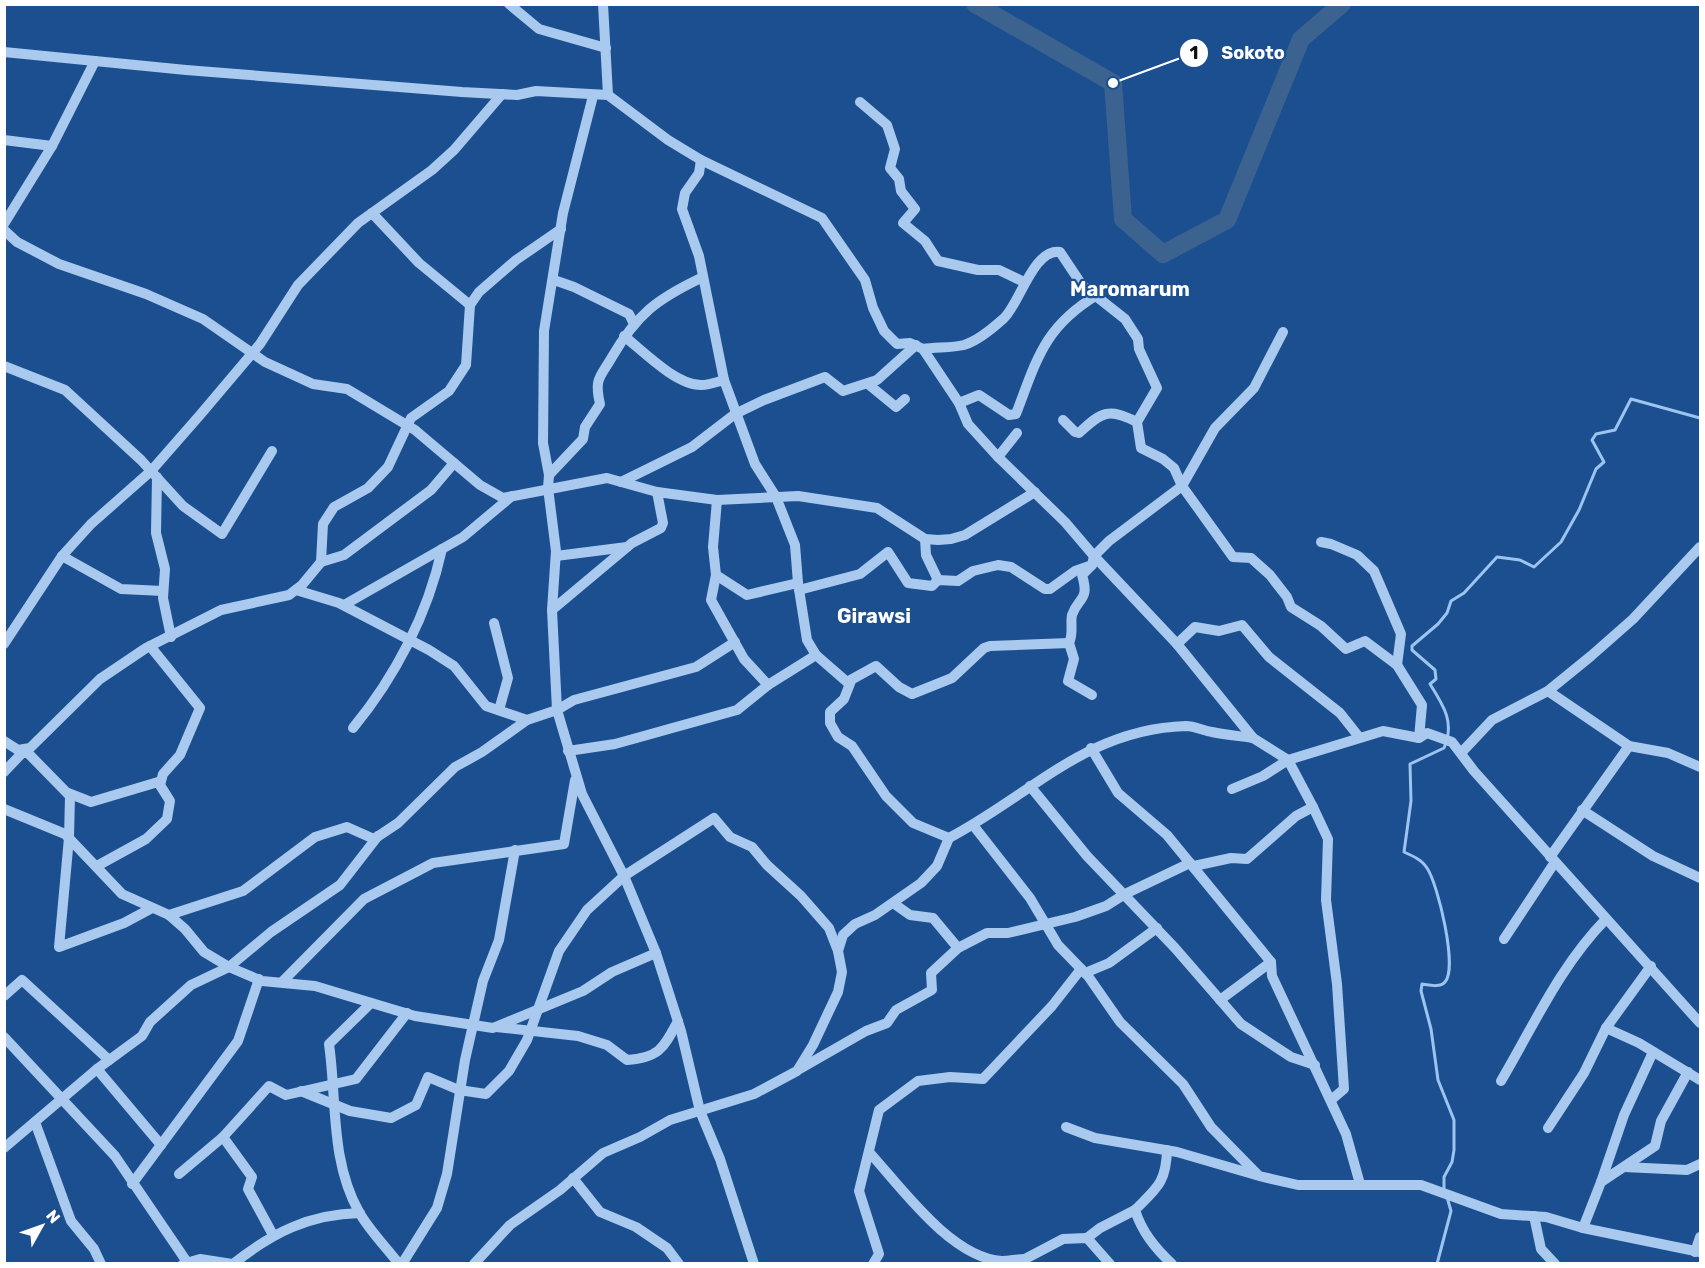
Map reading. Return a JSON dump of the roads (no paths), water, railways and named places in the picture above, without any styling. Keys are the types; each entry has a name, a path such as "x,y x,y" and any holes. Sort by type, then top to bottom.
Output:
{"street":[{"path":"509,4 539,29 606,48"},
{"path":"603,4 608,95"},
{"path":"4,52 502,94 536,91 593,96 608,95 668,140 701,160 822,219 865,280 873,308 884,332 897,344 919,347 965,345 1005,318 1015,303 1024,282 1051,253 1060,252 1082,285 1097,294 1125,319 1133,330 1157,388 1137,422 1141,448 1163,459 1174,468 1182,486 1233,557 1251,558 1265,570 1287,597 1291,607 1321,626 1346,648 1365,641 1397,665 1422,705 1419,738"},
{"path":"4,224 52,146 95,60"},
{"path":"4,644 62,556 91,524 154,474 252,352 298,285 337,242 372,213 432,170 454,150 502,94"},
{"path":"593,96 561,229 544,331 541,387 543,443 549,475 548,488 556,556 552,610 557,710 582,794 624,876 656,953 678,1021 699,1111 720,1159 754,1263"},
{"path":"860,102 886,125 895,149 890,168 899,179 901,191 915,209 903,222 925,241 938,261 978,270 999,270 1024,282"},
{"path":"4,140 52,146"},
{"path":"701,160 699,173 682,200 682,208 699,256 701,278 724,380 735,414 756,464 776,497 795,545 798,587 807,640 816,655 847,682 876,666 899,687 912,694 952,678 984,648 990,646 1069,643"},
{"path":"372,213 418,263 470,305"},
{"path":"321,562 323,524 334,507 368,488 388,467 411,418 449,391 466,365 470,305 479,292 516,260 561,229"},
{"path":"4,230 18,242 59,264 146,294 203,319 252,352 313,384 347,389 408,426 480,485 503,498 608,478 657,492 717,500 798,496 877,508 925,539 951,539 964,535 1035,492"},
{"path":"549,475 583,439 585,427 600,404 596,388 598,376 633,322 670,292 701,278"},
{"path":"554,280 629,314 633,322"},
{"path":"959,403 979,395 1009,415 1016,414 1050,333 1079,305 1097,294"},
{"path":"1092,695 1068,681 1074,659 1069,643 1072,636 1072,616 1084,595 1082,575 1109,541 1182,486 1215,428 1254,388 1283,332"},
{"path":"624,336 678,380 701,385 724,380"},
{"path":"621,482 692,447 735,414 764,400 825,377 843,391 868,384 877,380 919,347"},
{"path":"919,347 959,403 968,424 998,458 1065,522 1093,561 1177,644 1253,738 1288,760 1328,839 1326,900 1337,984 1344,1089 1330,1100"},
{"path":"4,366 64,390 154,474 183,506 222,534 272,451"},
{"path":"868,384 896,407 905,399"},
{"path":"1063,420 1075,432 1079,432 1094,418 1104,414 1118,412 1137,422"},
{"path":"998,458 1017,433"},
{"path":"4,772 25,750 36,744 100,679 150,646 221,610 289,596 321,562 344,555 431,490 454,463"},
{"path":"154,474 156,533 165,570 163,591 171,637"},
{"path":"552,610 627,547 661,528 663,524 657,492"},
{"path":"344,605 463,537 512,496"},
{"path":"717,500 713,547 716,575 711,600 744,659 768,686"},
{"path":"925,539 926,555 938,580"},
{"path":"1321,542 1332,544 1356,555 1374,571 1401,634 1397,665"},
{"path":"556,556 627,547"},
{"path":"1461,753 1492,720 1548,691 1633,619 1701,547"},
{"path":"353,728 380,696 409,639 433,589 442,549"},
{"path":"716,575 747,595 860,574 888,552 908,583 932,585 938,580 958,581 973,571 998,565 1018,571 1046,589 1093,561"},
{"path":"62,556 121,589 163,591"},
{"path":"296,590 344,605 409,639 454,666 486,706 527,720"},
{"path":"494,623 508,678 499,710"},
{"path":"1177,644 1195,627 1219,631 1242,625 1269,657 1340,713 1359,737"},
{"path":"169,915 243,891 315,837 347,827 374,839 415,808 450,771 501,740 527,720 557,710 574,700 696,667 735,642"},
{"path":"150,646 200,708 180,755 163,774 160,785"},
{"path":"568,751 615,744 737,710 768,686 816,655"},
{"path":"850,681 844,699 830,712 830,723 838,737 852,746 886,796 913,823 949,838"},
{"path":"1548,691 1629,746 1668,753 1701,767"},
{"path":"838,951 843,935 855,924 893,903 921,883 937,866 949,838 973,825 1091,748 1143,730 1189,726 1210,732 1253,738"},
{"path":"1232,789 1263,776 1288,760 1359,737 1383,731 1419,738 1427,733 1440,736 1452,742 1474,771 1701,1023"},
{"path":"4,741 18,750 25,750 68,794 91,802 158,782 170,801 167,819 146,839 98,866"},
{"path":"1504,939 1582,810 1629,746"},
{"path":"1091,748 1118,793 1167,835 1271,962 1272,976 1346,1134 1360,1184"},
{"path":"282,982 364,899 434,863 564,844 576,776"},
{"path":"1030,786 1087,856 1157,928 1241,1024 1291,1057 1315,1065"},
{"path":"68,794 69,838 59,947 124,923 152,908"},
{"path":"474,1263 510,1225 603,1153 640,1137 670,1120 754,1094 866,1031 887,1023 896,1010 932,990 931,973 958,948 987,933 1008,933 1075,917 1106,906 1125,894 1192,864 1231,858 1247,859 1296,816 1313,807"},
{"path":"4,809 69,838 98,866 122,894 169,915 204,952 228,967 259,979 315,986 407,1013 475,1026 578,1036 607,1045 627,1060 642,1059 664,1048 678,1021"},
{"path":"1582,810 1653,856 1701,878"},
{"path":"301,1092 350,1111 391,1118 416,1105 428,1077 459,1090 486,1094 509,1071 530,1032 559,951 587,910 624,876 714,818 730,837 752,847 767,865 801,896 829,928 838,951 842,972 838,992 813,1045 797,1071"},
{"path":"973,825 1030,898 1058,945 1083,971 1120,1022 1183,1084 1211,1127 1259,1176"},
{"path":"4,1148 97,1069 142,1036 150,1022 191,985 228,967 271,932 340,885 379,836"},
{"path":"371,1003 329,1044 337,1149 360,1213 401,1263 437,1208 447,1174 459,1090 475,1026 483,981 499,940 515,850"},
{"path":"893,903 910,915 933,918 958,948"},
{"path":"1501,1081 1553,986 1585,941 1606,919"},
{"path":"873,1263 879,1254 859,1191 879,1110 918,1081 950,1077 982,1079 1083,971 1110,963 1157,928"},
{"path":"496,1027 583,991 612,972 656,953"},
{"path":"1220,1000 1271,962"},
{"path":"1548,1128 1590,1063 1606,1028 1634,986 1651,966"},
{"path":"132,1184 238,1041 259,979"},
{"path":"4,996 22,980 109,1060"},
{"path":"179,1174 223,1137 269,1086 286,1095 356,1079 407,1013"},
{"path":"1606,1028 1701,1080"},
{"path":"4,1037 115,1156 185,1263 200,1259 232,1263 273,1235 309,1219 336,1213 360,1213"},
{"path":"1583,1228 1624,1115 1653,1052"},
{"path":"97,1069 161,1145"},
{"path":"1601,1182 1655,1146 1661,1121 1688,1072"},
{"path":"35,1122 71,1221 94,1249 101,1263"},
{"path":"1066,1127 1095,1138 1167,1150 1298,1185 1421,1185 1501,1214 1534,1216 1698,1252 1701,1237"},
{"path":"223,1137 252,1177 248,1189 273,1235"},
{"path":"869,1152 936,1226 972,1253 1001,1261 1024,1261 1063,1239 1087,1238 1100,1228 1135,1210 1160,1187 1167,1170 1167,1150"},
{"path":"1624,1167 1687,1170 1701,1164"},
{"path":"573,1178 600,1212 636,1227 667,1248 679,1263"},
{"path":"1135,1210 1142,1227 1156,1249 1172,1263"},
{"path":"1534,1216 1541,1250 1555,1263"},
{"path":"1114,1222 1142,1227"},
{"path":"1087,1238 1110,1263"}],"waterway":[{"path":"975,4 1113,83 1123,219 1163,254 1227,220 1301,39 1342,4"},
{"path":"1444,1191 1444,1177 1452,1162 1454,1150 1454,1120 1438,1080 1431,1029 1421,991 1422,984 1437,986 1445,982 1448,974 1448,944 1441,907 1427,868 1423,863 1404,852 1411,801 1410,764 1444,748 1448,723 1440,700 1430,684 1436,679 1435,670 1412,650 1412,646 1438,624 1447,613 1451,601 1464,593 1497,557 1520,560 1534,567 1561,542 1579,510 1596,469 1604,462 1592,440 1596,434 1615,430 1631,399 1700,418"},
{"path":"1437,1264 1451,1211 1447,1197"}],"place":[{"name":"Sokoto","path":"1113,83"}],"district":[{"name":"Maromarum","path":"1130,289"},
{"name":"Girawsi","path":"874,616"}]}
